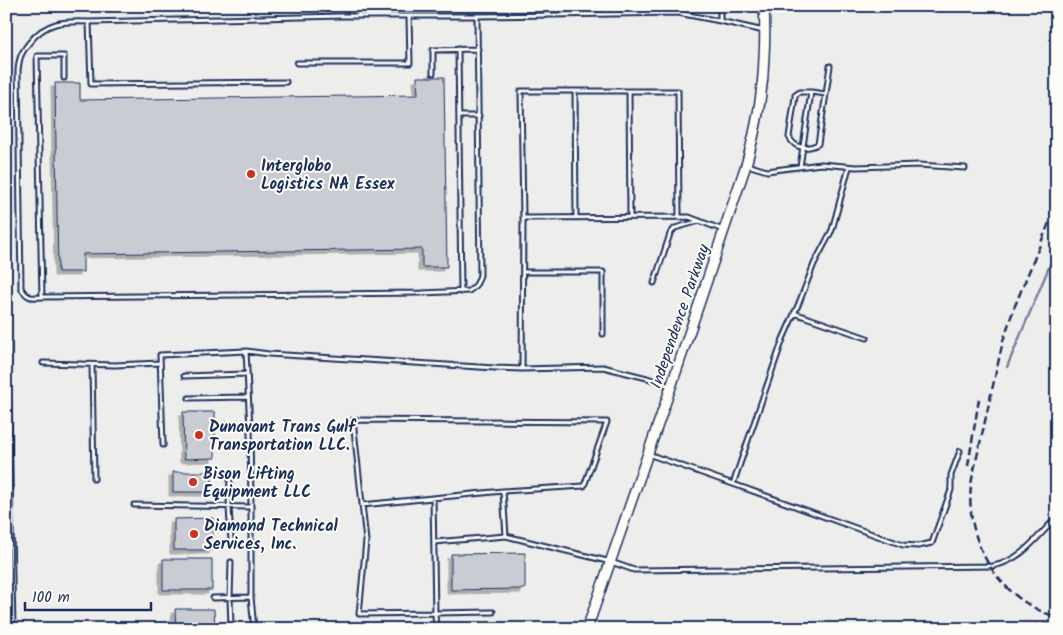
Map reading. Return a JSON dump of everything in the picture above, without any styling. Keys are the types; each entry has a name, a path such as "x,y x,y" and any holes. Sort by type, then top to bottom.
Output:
{"main road":[{"name":"Independence Parkway","path":"587,629 746,165 755,132 762,90 765,31 764,6"}],"lane":[{"path":"358,6 358,16"},
{"path":"720,6 720,21"},
{"path":"477,16 480,275 478,283 469,291 33,298 26,295 21,288 19,59 24,49 42,29 55,23 70,21 358,16 678,14 765,31"},
{"path":"297,63 410,63 409,16"},
{"path":"89,22 90,84 286,82"},
{"path":"458,49 461,292"},
{"path":"433,72 433,50 478,49"},
{"path":"42,297 38,56 64,56 64,78"},
{"path":"826,94 800,92 795,97 789,137 792,142 802,148 818,144 826,94 830,66"},
{"path":"522,369 523,218 520,91 678,91 680,217"},
{"path":"575,91 576,218"},
{"path":"629,91 630,217"},
{"path":"800,167 811,92"},
{"path":"459,116 479,116"},
{"path":"746,165 767,171 821,164 856,167 919,165 965,168"},
{"path":"733,484 783,338 814,264 832,230 849,166"},
{"path":"523,218 689,217 724,230"},
{"path":"654,283 670,234 675,228 700,221"},
{"path":"6,272 13,629"},
{"path":"523,272 603,272 603,334"},
{"path":"794,314 867,338"},
{"path":"162,445 160,355 246,351 522,369 603,367 647,378 671,387"},
{"path":"246,351 250,428 251,597 254,629"},
{"path":"43,363 92,365 160,364"},
{"path":"92,365 94,479"},
{"path":"184,376 247,374"},
{"path":"189,398 248,397"},
{"path":"362,505 503,491 584,486 608,422 353,420 362,505 366,541 359,614 493,612"},
{"path":"224,424 234,424 250,428"},
{"path":"648,454 903,545 918,546 932,543 951,490 951,475 960,451"},
{"path":"230,478 231,540"},
{"path":"503,491 506,536"},
{"path":"432,498 436,629"},
{"path":"134,505 251,507"},
{"path":"434,542 506,536 611,562 634,570 993,566 1012,560 1021,554 1057,518"},
{"path":"231,562 231,626"},
{"path":"213,598 251,597"}],"shaded area":[{"path":"6,6 1057,6 1057,629 6,629"}],"building":[{"path":"377,6 533,6 377,9"},
{"name":"Interglobo Logistics NA Essex","path":"417,77 444,77 447,267 422,267 422,249 83,254 83,272 58,272 55,83 80,83 80,100 418,95"},
{"name":"Dunavant Trans Gulf Transportation LLC.","path":"183,412 215,412 215,458 184,459"},
{"name":"Bison Lifting Equipment LLC","path":"173,472 212,472 212,492 173,492"},
{"name":"Diamond Technical Services, Inc.","path":"213,518 213,550 174,550 174,519"},
{"path":"525,553 525,589 451,590 451,554"},
{"path":"163,559 212,559 212,590 163,590"},
{"path":"175,609 214,609 215,629 176,629"}],"waterway":[{"path":"1007,367 1057,248"}],"railway":[{"path":"1049,223 1014,308 1003,341 972,479 970,501 979,545 989,564 1002,582 1017,597 1036,609 1057,617"},
{"path":"968,466 979,399"},
{"path":"1007,629 1057,624"}],"place":[{"name":"Interglobo Logistics NA Essex","path":"251,174"},
{"name":"Dunavant Trans Gulf Transportation LLC.","path":"199,435"},
{"name":"Bison Lifting Equipment LLC","path":"193,482"},
{"name":"Diamond Technical Services, Inc.","path":"194,534"}]}
